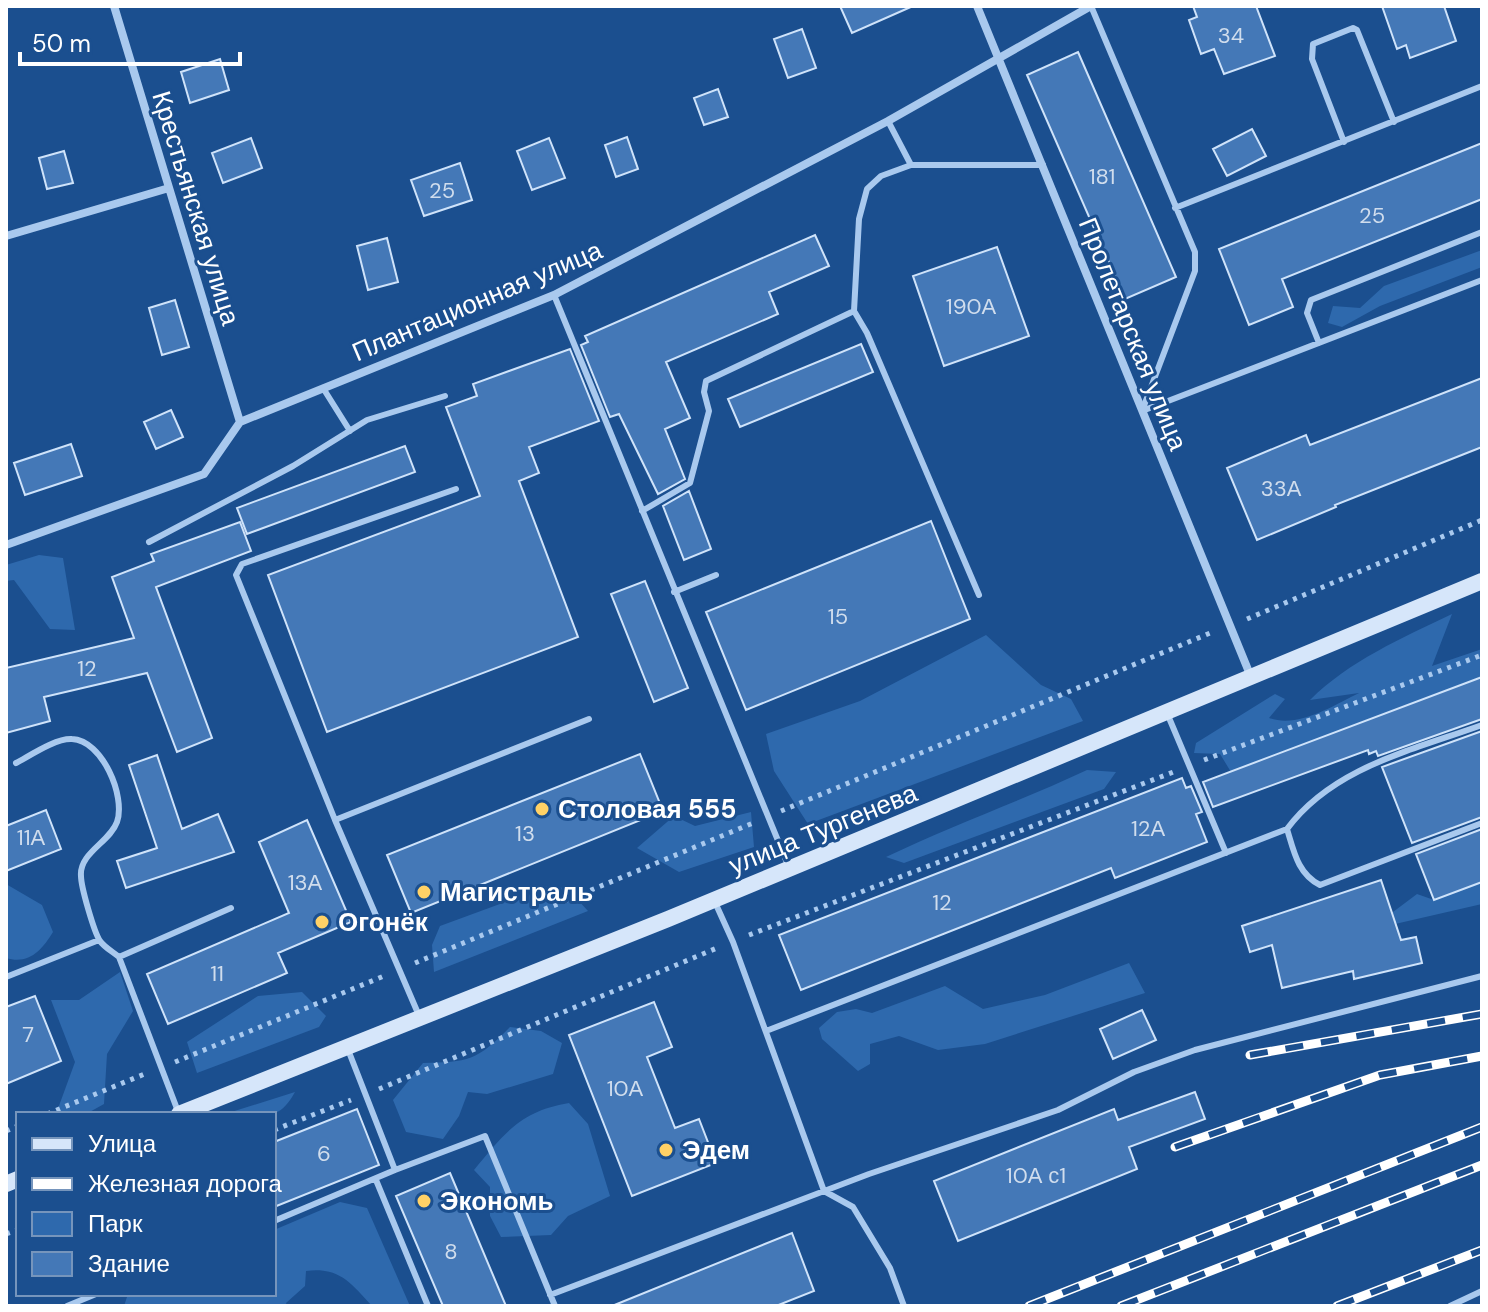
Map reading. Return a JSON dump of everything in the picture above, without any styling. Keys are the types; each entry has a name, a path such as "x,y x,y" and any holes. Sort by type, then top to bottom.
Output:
{"main road":[{"name":"улица Тургенева","path":"184,1112 714,900 1482,581"}],"street":[{"name":"Крестьянская улица","path":"114,6 240,422"},
{"name":"Пролетарская улица","path":"977,6 1251,678"},
{"name":"Плантационная улица","path":"240,422 554,295 888,121 1091,6"},
{"path":"6,236 169,188"},
{"path":"6,545 204,474 240,422"}],"lane":[{"path":"1091,6 1195,252 1195,271 1142,411"},
{"path":"1344,142 1312,59 1313,44 1353,28 1357,30 1394,122"},
{"path":"1175,208 1482,86"},
{"path":"888,121 911,165"},
{"path":"979,595 867,333 854,311 859,219 867,189 881,176 911,165 921,168 1043,165"},
{"path":"1319,343 1307,313 1311,300 1482,232"},
{"path":"1142,411 1482,280"},
{"path":"554,295 789,869"},
{"path":"642,511 690,483 709,411 704,392 706,381 854,311"},
{"path":"323,388 350,431"},
{"path":"149,542 293,466 367,420 445,396"},
{"path":"420,1018 335,820 236,575 242,564 456,489"},
{"path":"674,592 716,575"},
{"path":"1167,713 1226,853"},
{"path":"335,820 589,719"},
{"path":"766,1031 1287,829 1299,812 1353,772 1482,725"},
{"path":"16,763 68,738 84,740 95,747 110,776 120,810 116,824 82,865 80,877 99,940 119,957 178,1112"},
{"path":"1287,829 1299,866 1308,879 1320,885 1482,823"},
{"path":"714,900 733,942 824,1191 853,1207 890,1268 904,1306"},
{"path":"119,957 231,908"},
{"path":"6,977 99,940"},
{"path":"550,1295 824,1191 1058,1110 1134,1072 1195,1050 1482,976"},
{"path":"347,1046 395,1170"},
{"path":"276,1220 485,1136 555,1306"},
{"path":"376,1180 428,1306"},
{"path":"1450,1306 1482,1291"},
{"path":"67,1306 91,1296"}],"path":[{"path":"276,1129 733,942 1482,655"}],"green space":[{"path":"1482,250 1482,267 1380,306 1342,327 1328,323 1333,306 1360,308 1384,286"},
{"path":"39,555 63,558 75,630 50,629 14,580 6,581 6,565"},
{"path":"1452,614 1432,666 1482,649 1482,677 1231,772 1220,754 1194,753 1196,743 1275,694 1285,699 1269,718 1280,721 1316,714 1359,693 1310,700 1359,662"},
{"path":"986,635 1041,685 1071,699 1083,721 808,824 774,771 766,734 860,701"},
{"path":"1087,770 1116,772 1104,789 904,863 886,857 936,834"},
{"path":"751,812 754,847 679,872 637,848 674,816 695,826"},
{"path":"1482,882 1482,904 1369,930 1417,894 1434,900"},
{"path":"6,884 42,905 53,932 44,945 28,958 6,958"},
{"path":"535,886 567,888 588,911 434,972 432,945 440,926 508,901 527,899"},
{"path":"1129,963 1145,993 985,1044 938,1050 899,1036 870,1044 870,1064 858,1071 822,1039 819,1028 837,1012 856,1009 872,1013 945,986 983,1009 1045,995"},
{"path":"120,972 133,1011 107,1054 104,1104 90,1112 57,1112 75,1062 51,1000 79,1000"},
{"path":"302,992 326,1016 319,1027 197,1073 187,1042 258,996"},
{"path":"510,1027 541,1031 562,1043 553,1074 487,1094 468,1092 459,1116 443,1139 406,1132 393,1100 423,1063 451,1062 471,1057 489,1047"},
{"path":"295,1092 276,1112 231,1112"},
{"path":"569,1103 588,1124 610,1196 568,1216 551,1235 501,1237 490,1216 490,1187 474,1170 504,1135 525,1118"},
{"path":"340,1202 367,1208 410,1306 372,1306 343,1278 317,1270 306,1271 305,1286 286,1303 287,1306 124,1306 127,1296 276,1296 276,1229"}],"building":[{"path":"840,6 913,6 852,33"},
{"path":"1193,6 1256,6 1275,56 1224,74 1214,49 1201,54 1189,20 1197,17"},
{"path":"1382,6 1444,6 1456,41 1410,58 1406,45 1397,49"},
{"path":"802,29 816,68 788,78 774,39"},
{"path":"1078,52 1176,277 1125,299 1027,75"},
{"path":"220,59 229,90 190,103 181,72"},
{"path":"718,89 728,117 704,125 694,98"},
{"path":"1252,129 1266,156 1227,176 1213,149"},
{"path":"627,137 638,169 616,177 605,145"},
{"path":"251,138 262,168 223,183 212,153"},
{"path":"549,138 565,178 532,190 517,151"},
{"path":"1482,143 1482,199 1282,279 1293,307 1249,325 1219,249"},
{"path":"64,151 73,183 47,189 39,158"},
{"path":"460,163 472,200 424,216 411,180"},
{"path":"815,235 829,266 769,292 778,314 666,362 690,418 665,429 685,479 658,494 619,414 610,417 581,345 588,342 585,336"},
{"path":"387,238 398,282 368,290 357,246"},
{"path":"997,247 1029,336 944,366 913,276"},
{"path":"175,300 189,347 162,355 149,308"},
{"path":"861,344 873,372 740,427 728,399"},
{"path":"570,349 599,421 529,447 539,473 519,481 578,637 327,732 268,575 480,496 446,407 477,396 473,384"},
{"path":"1482,378 1482,447 1335,505 1257,540 1227,468 1306,435 1310,445"},
{"path":"171,410 183,437 156,449 144,422"},
{"path":"71,444 82,476 25,495 14,463"},
{"path":"405,446 415,472 247,534 237,508"},
{"path":"689,491 711,549 684,560 663,506"},
{"path":"931,521 970,619 746,710 706,612"},
{"path":"240,522 251,551 156,587 212,738 177,752 147,673 44,697 50,721 6,733 6,668 134,638 112,577 154,561 151,554"},
{"path":"645,581 688,688 654,702 611,594"},
{"path":"1482,677 1482,719 1378,756 1376,751 1369,754 1368,750 1213,807 1203,782"},
{"path":"1482,731 1482,817 1412,843 1382,767"},
{"path":"640,754 663,811 411,913 387,855"},
{"path":"157,755 182,829 218,814 234,852 126,888 117,861 157,848 129,765"},
{"path":"1182,778 1186,788 1191,786 1202,812 1196,814 1207,842 1115,878 1111,868 801,990 779,935"},
{"path":"46,810 61,849 6,871 6,826"},
{"path":"307,820 351,922 278,953 287,973 168,1024 147,974 289,913 259,842"},
{"path":"1482,829 1482,882 1434,900 1416,854"},
{"path":"1381,880 1401,940 1416,937 1422,963 1354,979 1353,971 1282,988 1272,945 1250,952 1242,926"},
{"path":"35,996 61,1061 6,1084 6,1007"},
{"path":"654,1002 672,1047 647,1057 675,1128 699,1119 716,1163 632,1196 569,1035"},
{"path":"1142,1010 1156,1040 1113,1059 1100,1029"},
{"path":"1195,1092 1205,1119 1129,1147 1137,1169 958,1241 934,1181 1114,1109 1118,1120"},
{"path":"357,1109 379,1165 276,1206 276,1141"},
{"path":"450,1173 506,1306 443,1306 396,1196"},
{"path":"792,1233 814,1291 776,1306 612,1306"}],"railway":[{"path":"1250,1055 1482,1014"},
{"path":"1175,1147 1380,1075 1482,1056"},
{"path":"1029,1306 1482,1127"},
{"path":"1121,1306 1482,1165"},
{"path":"1337,1306 1482,1250"}],"place":[{"name":"Столовая 555","path":"542,809"},
{"name":"Магистраль","path":"424,892"},
{"name":"Огонёк","path":"322,922"},
{"name":"Эдем","path":"666,1150"},
{"name":"Экономь","path":"424,1201"}]}
